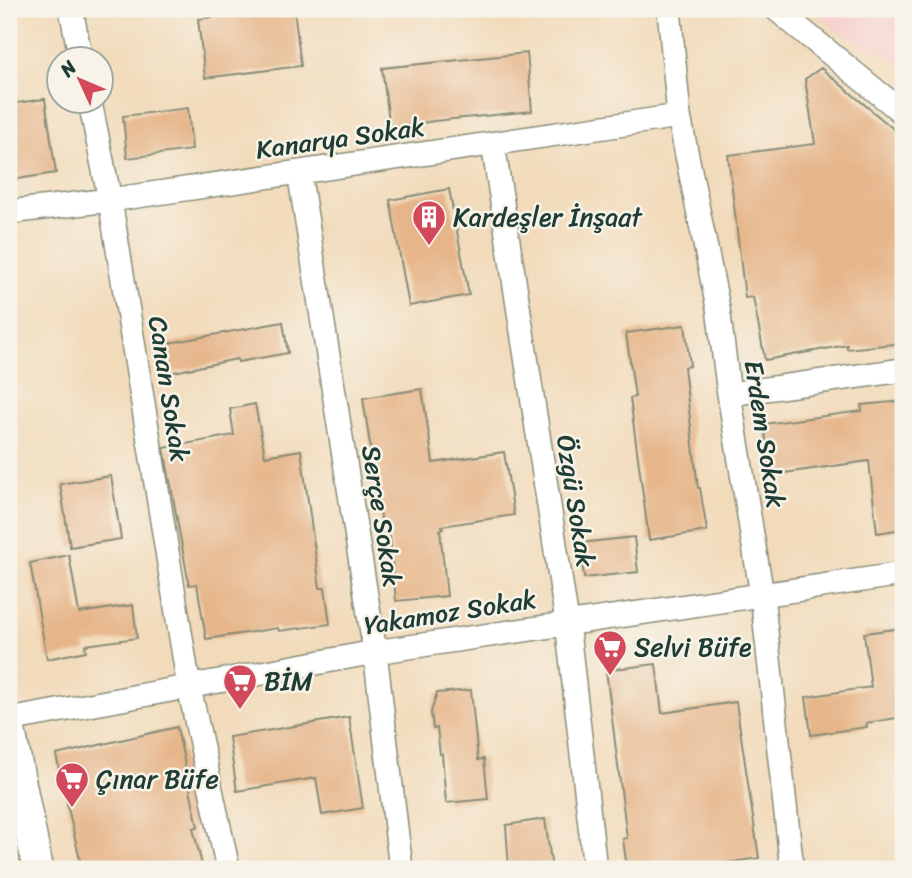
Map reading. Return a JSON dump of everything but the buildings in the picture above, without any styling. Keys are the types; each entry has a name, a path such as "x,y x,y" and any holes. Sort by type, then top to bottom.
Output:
{"street":[{"path":"71,9 78,46"},
{"name":"Erdem Sokak","path":"669,9 679,116 718,308 729,394 762,595 792,869"},
{"path":"776,9 903,113"},
{"name":"Canan Sokak","path":"93,116 110,200 189,687 228,869"},
{"name":"Kanarya Sokak","path":"9,212 110,200 679,116"},
{"name":"Özgü Sokak","path":"493,144 567,622 595,869"},
{"name":"Serçe Sokak","path":"299,172 375,652 401,869"},
{"path":"729,394 903,370"},
{"name":"Yakamoz Sokak","path":"9,723 375,652 903,574"},
{"path":"9,723 38,869"}],"shaded area":[{"path":"811,9 903,9 903,65 837,31"}],"place":[{"name":"Kardeşler İnşaat","path":"429,247"},
{"name":"Selvi Büfe","path":"610,677"},
{"name":"BİM","path":"240,711"},
{"name":"Çınar Büfe","path":"72,809"}]}
